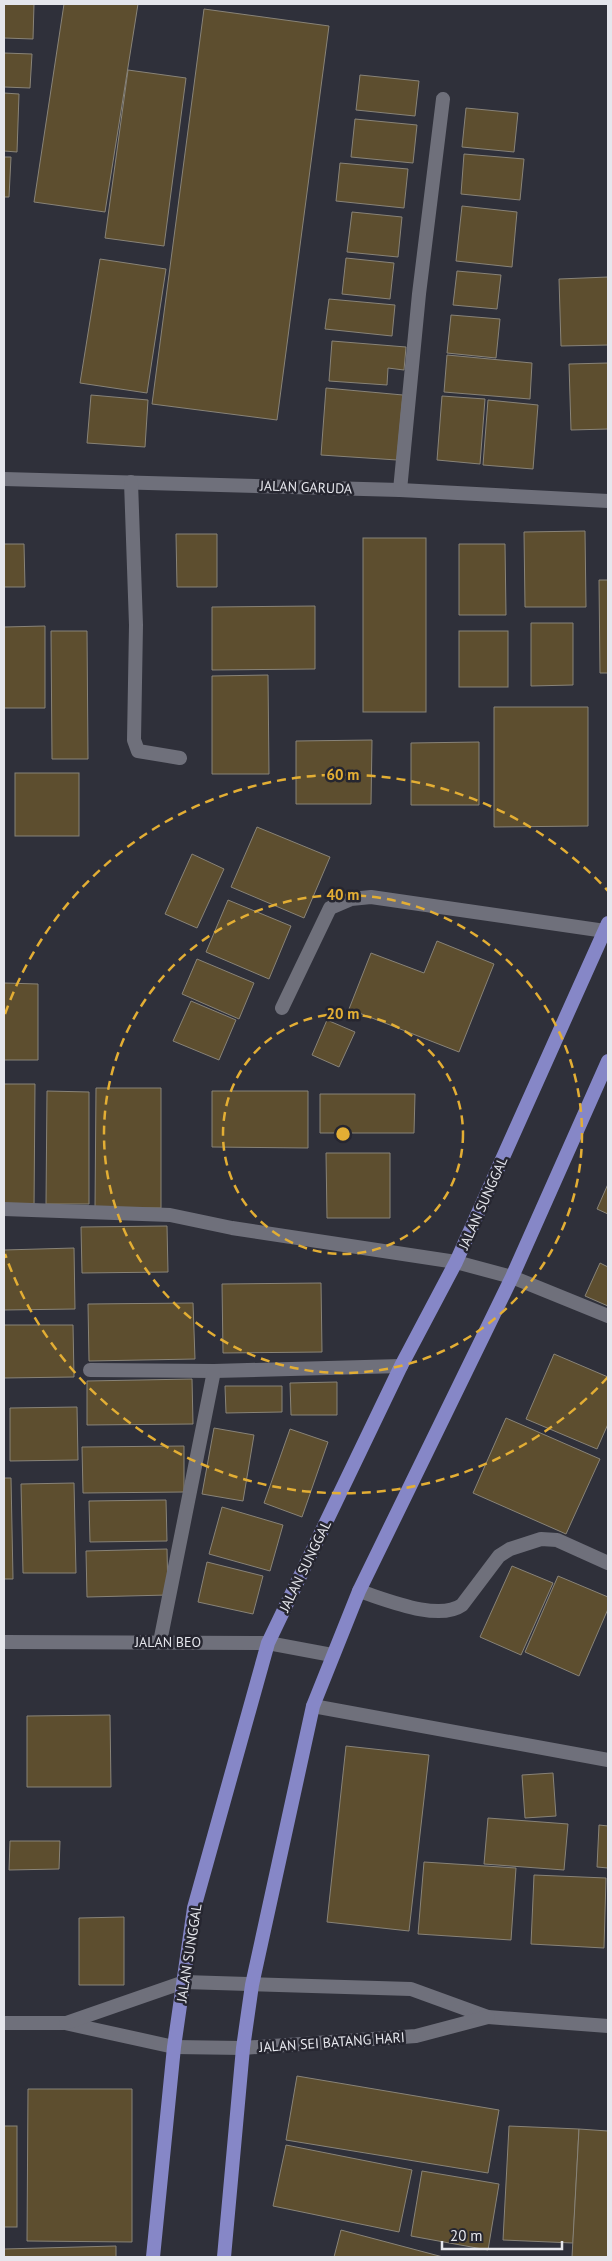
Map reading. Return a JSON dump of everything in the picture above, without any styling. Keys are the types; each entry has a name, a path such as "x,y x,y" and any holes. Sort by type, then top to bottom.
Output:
{"main road":[{"name":"JALAN SUNGGAL","path":"153,2257 174,2047 194,1908 268,1643 401,1366 456,1262 606,927"},
{"path":"224,2257 243,2048 252,1985 313,1706 359,1591 512,1277 608,1061"}],"street":[{"path":"400,490 419,294 442,99"},
{"name":"JALAN GARUDA","path":"4,479 400,490 608,501"},
{"path":"131,482 136,625 134,740 138,751 180,758"},
{"path":"282,1008 330,908 351,899 371,897 606,927"},
{"path":"4,1209 170,1215 232,1228 456,1262 512,1277 608,1316"},
{"path":"90,1370 214,1371 401,1366"},
{"path":"160,1642 214,1371"},
{"path":"359,1591 416,1609 444,1611 456,1609 462,1605 499,1556 510,1549 541,1539 557,1540 608,1562"},
{"name":"JALAN BEO","path":"4,1642 268,1643 332,1655"},
{"path":"313,1706 608,1760"},
{"path":"4,2022 65,2023 184,1982"},
{"name":"JALAN SEI BATANG HARI","path":"184,1982 411,1989 488,2017 608,2026"},
{"name":"JALAN SEI BATANG HARI","path":"65,2023 174,2047 243,2048 416,2036 488,2017"}],"building":[{"path":"4,4 34,4 33,39 4,38"},
{"path":"64,4 138,4 105,212 34,202"},
{"path":"204,9 329,26 277,420 152,404"},
{"path":"4,53 32,54 30,88 4,87"},
{"path":"128,70 186,78 164,246 105,238"},
{"path":"360,75 419,81 415,116 356,110"},
{"path":"4,93 19,94 17,152 4,151"},
{"path":"466,108 518,113 514,152 462,147"},
{"path":"355,119 417,125 413,163 351,157"},
{"path":"464,154 524,159 520,200 461,194"},
{"path":"4,157 11,157 9,197 4,197"},
{"path":"340,163 408,169 404,208 336,201"},
{"path":"462,206 517,212 512,267 456,261"},
{"path":"352,212 402,217 398,257 347,252"},
{"path":"346,258 394,263 390,299 342,294"},
{"path":"100,259 166,269 147,393 80,383"},
{"path":"457,271 501,275 497,309 453,305"},
{"path":"608,277 608,345 561,346 559,279"},
{"path":"329,299 395,305 392,336 325,329"},
{"path":"451,315 500,319 496,358 447,353"},
{"path":"332,341 406,347 404,370 388,368 387,385 329,381"},
{"path":"447,355 532,363 530,399 444,392"},
{"path":"608,363 608,429 571,430 569,364"},
{"path":"326,388 403,395 397,460 321,455"},
{"path":"91,395 148,400 145,447 87,443"},
{"path":"442,396 485,399 480,464 437,460"},
{"path":"488,400 538,405 533,469 483,465"},
{"path":"585,531 586,607 525,607 524,532"},
{"path":"176,534 217,534 217,587 177,587"},
{"path":"363,538 426,538 426,712 363,712"},
{"path":"4,544 24,544 25,587 4,587"},
{"path":"459,544 505,544 506,615 459,615"},
{"path":"599,580 608,580 608,673 600,673"},
{"path":"315,606 315,669 212,670 212,607"},
{"path":"531,623 573,623 573,685 531,686"},
{"path":"45,626 45,708 4,708 4,627"},
{"path":"51,631 87,631 88,759 52,759"},
{"path":"459,631 508,631 508,687 459,687"},
{"path":"268,675 269,774 212,774 212,676"},
{"path":"494,707 588,707 588,826 494,827"},
{"path":"372,740 371,804 296,804 296,741"},
{"path":"479,742 479,805 411,805 411,743"},
{"path":"15,773 79,773 79,836 15,836"},
{"path":"257,827 330,857 304,918 231,887"},
{"path":"192,854 224,869 197,928 165,914"},
{"path":"228,900 291,926 269,979 206,952"},
{"path":"437,941 494,964 459,1052 349,1009 371,953 424,973"},
{"path":"197,959 254,983 239,1019 182,994"},
{"path":"4,983 38,984 38,1060 4,1060"},
{"path":"191,1001 236,1020 219,1060 173,1041"},
{"path":"327,1020 355,1032 339,1067 312,1055"},
{"path":"4,1084 35,1084 34,1209 4,1209"},
{"path":"96,1088 161,1088 161,1208 95,1208"},
{"path":"47,1091 89,1092 89,1204 46,1204"},
{"path":"212,1091 308,1091 308,1148 212,1147"},
{"path":"320,1094 415,1094 414,1133 320,1133"},
{"path":"326,1153 390,1153 390,1218 327,1218"},
{"path":"608,1184 608,1214 597,1209"},
{"path":"167,1226 168,1272 82,1273 81,1227"},
{"path":"74,1248 75,1309 4,1310 4,1250"},
{"path":"600,1263 608,1267 608,1306 585,1296"},
{"path":"321,1283 322,1352 223,1353 222,1284"},
{"path":"193,1303 195,1359 89,1361 88,1304"},
{"path":"4,1325 73,1325 74,1377 4,1378"},
{"path":"554,1354 608,1377 608,1424 597,1449 526,1419"},
{"path":"192,1379 193,1424 87,1425 87,1381"},
{"path":"337,1382 337,1415 291,1415 290,1383"},
{"path":"225,1386 282,1386 282,1412 226,1413"},
{"path":"77,1407 78,1460 10,1461 10,1408"},
{"path":"506,1418 600,1459 566,1534 473,1493"},
{"path":"214,1428 254,1435 243,1501 202,1494"},
{"path":"290,1429 328,1442 302,1517 264,1503"},
{"path":"184,1446 184,1492 83,1493 82,1447"},
{"path":"4,1478 11,1478 13,1579 4,1579"},
{"path":"74,1483 76,1573 23,1573 21,1484"},
{"path":"166,1500 167,1541 90,1542 89,1501"},
{"path":"222,1507 283,1525 270,1571 209,1554"},
{"path":"167,1549 168,1595 87,1597 86,1551"},
{"path":"207,1562 263,1576 253,1614 198,1602"},
{"path":"512,1566 553,1583 521,1655 480,1637"},
{"path":"558,1576 608,1597 608,1609 579,1676 525,1652"},
{"path":"110,1715 111,1787 27,1787 27,1716"},
{"path":"346,1746 429,1755 409,1931 327,1922"},
{"path":"553,1773 556,1816 525,1818 522,1775"},
{"path":"488,1818 568,1824 564,1870 484,1864"},
{"path":"599,1825 608,1826 608,1868 597,1867"},
{"path":"10,1841 60,1841 59,1869 9,1870"},
{"path":"424,1862 516,1868 511,1940 418,1934"},
{"path":"534,1875 606,1878 604,1948 531,1944"},
{"path":"124,1917 124,1985 79,1985 79,1918"},
{"path":"297,2076 499,2110 488,2173 286,2140"},
{"path":"28,2089 132,2089 132,2242 27,2241"},
{"path":"4,2126 17,2126 17,2227 4,2227"},
{"path":"509,2126 579,2129 573,2243 503,2240"},
{"path":"579,2129 608,2131 608,2257 572,2257"},
{"path":"286,2145 412,2170 399,2232 273,2206"},
{"path":"422,2171 499,2184 488,2250 411,2236"},
{"path":"341,2230 443,2257 334,2257"},
{"path":"116,2246 116,2257 4,2257 4,2249"}]}
